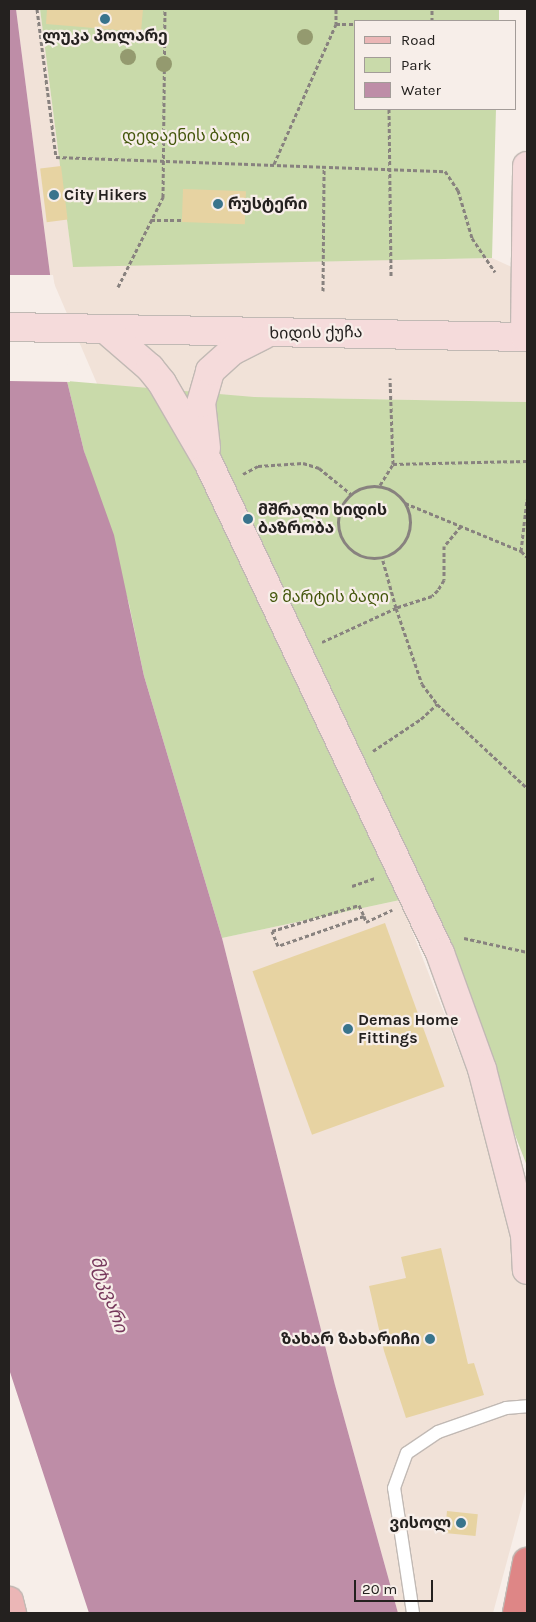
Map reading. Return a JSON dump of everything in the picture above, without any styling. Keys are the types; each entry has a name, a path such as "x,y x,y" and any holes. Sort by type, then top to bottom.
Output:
{"highway":[{"path":"517,1613 527,1562"}],"main road":[{"path":"9,1601 12,1613"}],"street":[{"path":"526,337 527,166"},
{"name":"ხიდის ქუჩა","path":"9,327 267,334 390,332 526,337"},
{"path":"105,329 150,368 162,383 208,462 440,953 482,1069 526,1236 527,1270"},
{"path":"208,462 201,403 210,371 232,351 267,334"}],"lane":[{"path":"413,1613 394,1488 407,1453 438,1432 506,1408 527,1406"}],"path":[{"path":"37,9 56,157 445,171 458,190 472,238 495,272"},
{"path":"118,287 163,197 165,9"},
{"path":"274,164 336,24 336,9"},
{"path":"336,24 354,24"},
{"path":"389,110 388,169 391,276"},
{"path":"323,291 324,166"},
{"path":"151,220 181,220"},
{"path":"380,485 393,464 390,378"},
{"path":"393,464 527,460"},
{"path":"237,477 258,466 303,463 319,468 350,494"},
{"path":"405,503 410,525 407,536 393,553 382,557 358,555 341,538 338,514 350,494 361,488 380,485 397,494 405,503 521,551 527,558"},
{"path":"521,551 527,499"},
{"path":"319,643 396,608 432,596 444,580 444,546 461,526"},
{"path":"382,557 396,608 422,684 437,704 527,788"},
{"path":"371,753 420,719 437,704"},
{"path":"352,886 378,878"},
{"path":"364,916 278,946 272,931 359,904 364,916 366,922 394,908"},
{"path":"464,938 527,952"}],"shaded area":[{"name":"მშრალი ხიდის ბაზრობა","path":"16,9 40,9 73,266 492,258 527,274 527,402 254,397 404,877 98,386 50,274"},
{"path":"400,900 527,1226 527,1487 493,1613 398,1613 335,1385 222,938"}],"green space":[{"name":"დედაენის ბაღი","path":"40,9 499,9 499,20 354,20 354,110 496,110 492,258 73,267"},
{"name":"9 მარტის ბაღი","path":"67,381 254,397 527,402 527,1166 500,1096 400,900 222,938 144,676 129,604 84,451"}],"water":[{"name":"მტკვარი","path":"9,9 16,9 50,274 67,381 84,451 114,535 144,676 222,938 335,1385 398,1613 89,1613 9,1369"}],"pier":[{"path":"9,275 53,275 70,382 9,381"}],"building":[{"path":"47,9 143,9 141,32 46,24"},
{"name":"City Hikers","path":"61,166 68,220 47,222 40,169"},
{"path":"183,189 246,191 245,224 182,222"},
{"name":"Demas Home Fittings","path":"385,923 445,1087 312,1135 253,971"},
{"path":"441,1248 468,1364 474,1363 484,1395 406,1418 384,1351 369,1286 406,1278 401,1257"},
{"path":"447,1511 478,1514 476,1536 445,1533"}],"place":[{"name":"ლუკა პოლარე","path":"105,19"},
{"name":"City Hikers","path":"54,195"},
{"name":"რუსტერი","path":"218,204"},
{"name":"მშრალი ხიდის ბაზრობა","path":"248,519"},
{"name":"Demas Home Fittings","path":"348,1029"},
{"name":"ზახარ ზახარიჩი","path":"430,1339"},
{"name":"ვისოლ","path":"461,1523"}]}
